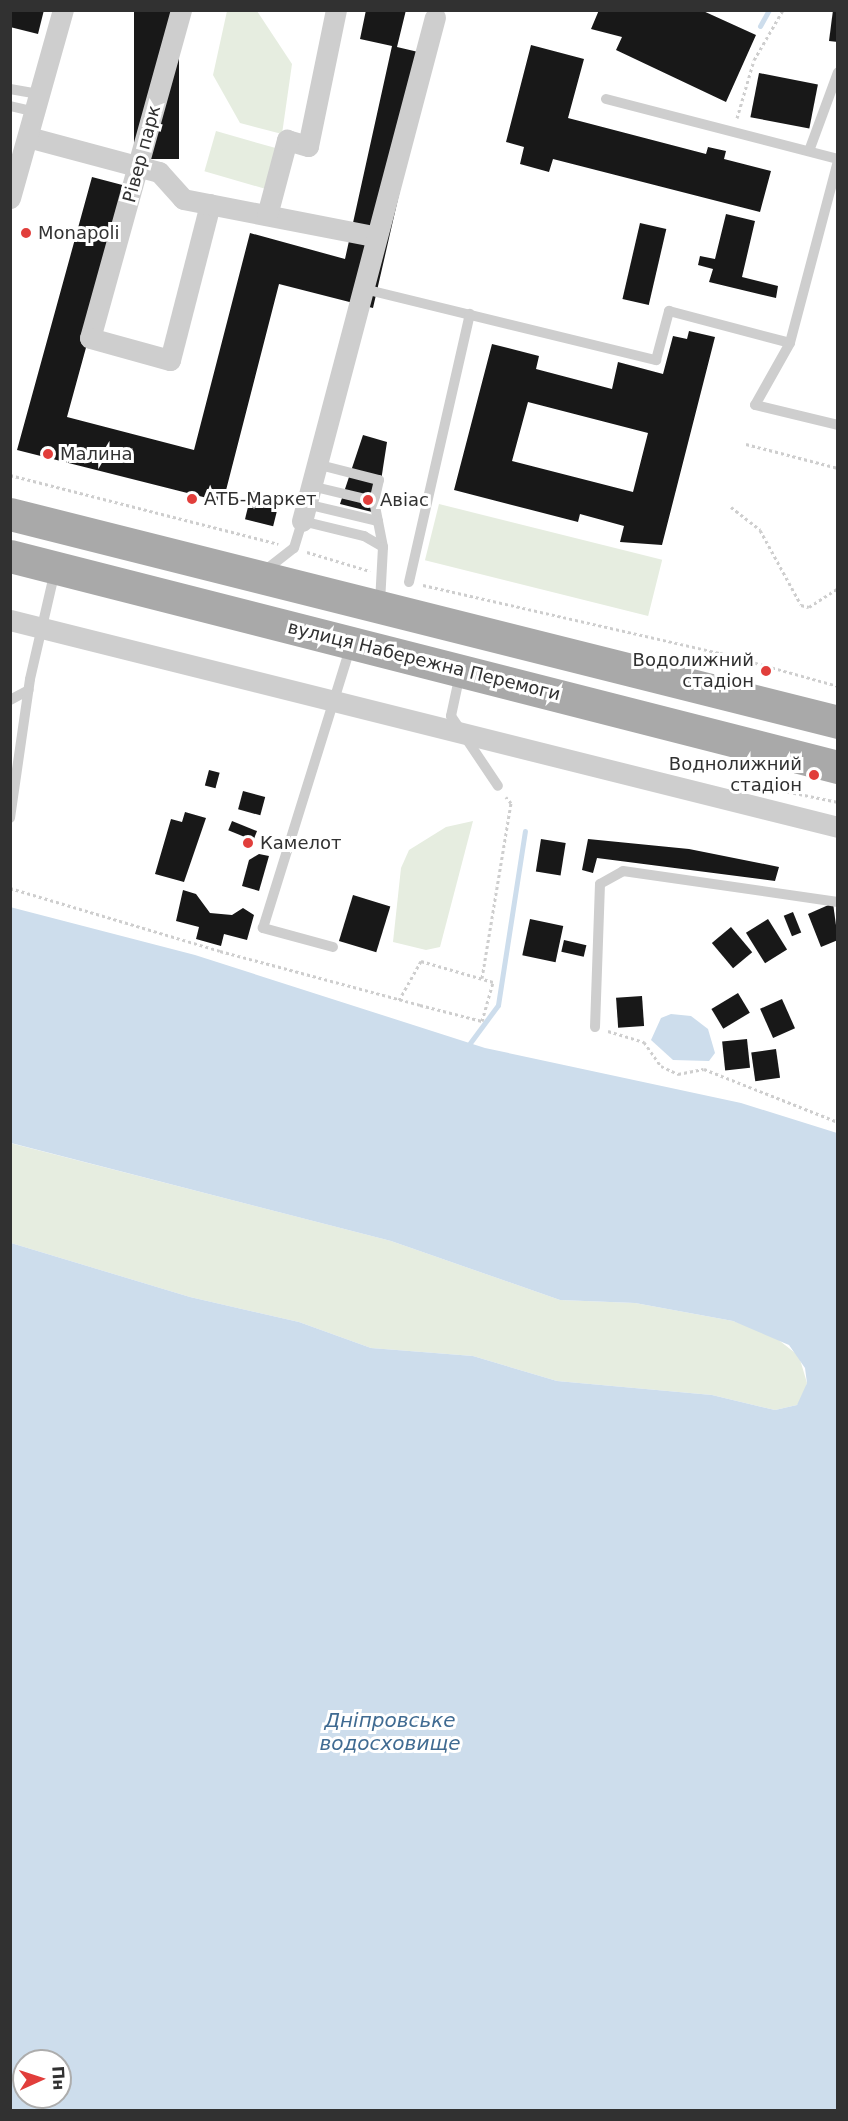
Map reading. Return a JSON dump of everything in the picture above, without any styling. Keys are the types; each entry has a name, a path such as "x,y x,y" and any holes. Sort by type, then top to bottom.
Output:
{"main road":[{"path":"10,514 837,722"},
{"path":"139,588 150,548"},
{"name":"вулиця Набережна Перемоги","path":"10,556 617,709 837,767"},
{"path":"617,709 628,669"}],"street":[{"path":"10,198 63,10"},
{"name":"Рівер парк","path":"181,10 140,165 90,338 170,360 210,204"},
{"path":"273,216 287,140 308,146 336,10"},
{"path":"307,504 360,288 435,17"},
{"path":"28,137 140,165 159,172 183,199 374,236"},
{"path":"10,620 458,730 837,827"}],"lane":[{"path":"808,152 837,72"},
{"path":"10,89 37,103"},
{"path":"606,99 837,160 790,343 755,405 837,425"},
{"path":"10,106 37,103"},
{"path":"360,288 656,360 669,311 790,343"},
{"path":"409,582 470,314"},
{"path":"316,464 378,480 374,501 383,547 381,607"},
{"path":"307,504 374,501"},
{"path":"307,504 378,521"},
{"path":"307,504 383,547"},
{"path":"257,576 294,548 307,504"},
{"path":"10,818 29,690 55,568"},
{"path":"333,947 262,928 352,643"},
{"path":"461,670 451,716 458,730 498,786"},
{"path":"10,700 29,690"},
{"path":"595,1027 600,884 623,871 837,902"}],"path":[{"path":"733,132 754,60 783,10"},
{"path":"746,444 837,468"},
{"path":"731,507 760,530 801,605 809,607 837,588"},
{"path":"774,810 782,779"},
{"path":"482,978 511,803 498,786"},
{"path":"10,888 399,1000 482,1021 493,982 422,961 399,1000"},
{"path":"595,1027 644,1042 661,1066 678,1074 704,1069 837,1122"}],"shaded area":[{"path":"227,11 257,11 292,64 282,134 240,123 213,75"},
{"path":"216,131 277,148 265,189 204,171"},
{"path":"439,504 662,560 648,616 425,560"},
{"path":"473,821 440,947 426,950 393,942 401,868 409,850 446,827"},
{"path":"10,1143 391,1241 560,1300 635,1303 733,1321 771,1334 799,1356 807,1383 803,1397 797,1405 775,1410 712,1395 557,1381 473,1356 371,1348 299,1322 190,1297 11,1243"}],"water":[{"name":"Дніпровське водосховище","path":"10,907 195,955 485,1048 741,1103 837,1133 837,2110 11,2110 11,1243 190,1297 299,1322 371,1348 473,1356 557,1381 712,1395 775,1410 797,1405 807,1383 805,1368 789,1345 733,1321 635,1303 560,1300 391,1241 11,1143"},
{"path":"671,1014 691,1016 708,1029 715,1053 709,1061 673,1060 651,1040 661,1018"}],"building":[{"path":"10,10 44,10 38,34 10,27"},
{"path":"134,10 179,10 179,159 134,159"},
{"path":"366,10 406,10 397,47 431,55 373,308 279,284 223,502 17,450 92,177 130,187 67,417 194,450 250,233 345,259 392,46 360,39"},
{"path":"599,10 701,10 756,35 726,102 616,50 622,37 591,29"},
{"path":"833,10 838,10 838,42 829,41"},
{"path":"531,45 584,59 568,118 706,154 708,147 726,151 724,159 771,171 760,212 553,159 549,172 520,164 524,147 506,142"},
{"path":"759,73 818,84 809,129 750,117"},
{"path":"726,214 755,221 742,277 778,286 776,298 709,282 713,269 698,265 700,256 715,259"},
{"path":"640,223 666,229 649,305 622,299"},
{"path":"689,331 715,337 662,545 620,542 624,526 580,514 578,522 454,490 492,344 539,356 536,369 612,389 618,362 663,374 673,336 687,339","holes":["528,402 648,433 633,492 512,461"]},
{"path":"363,435 387,442 376,513 340,504"},
{"path":"252,491 280,498 273,526 245,519"},
{"path":"209,770 220,773 215,788 205,785"},
{"path":"243,791 265,797 260,815 238,809"},
{"path":"185,812 206,818 184,882 155,874 171,819 182,822"},
{"path":"232,821 257,831 253,840 228,830"},
{"path":"541,839 566,843 561,876 536,872"},
{"path":"588,839 689,849 779,867 775,881 597,858 593,873 582,870"},
{"path":"259,854 269,856 259,891 242,886 249,860"},
{"path":"183,890 196,894 210,913 232,915 243,908 254,915 247,940 224,934 221,946 196,939 199,927 176,921"},
{"path":"353,895 390,906 376,952 339,941"},
{"path":"833,903 838,940 821,947 808,914"},
{"path":"793,912 801,932 792,936 784,916"},
{"path":"530,919 563,926 556,962 522,955"},
{"path":"768,919 787,950 765,963 746,933"},
{"path":"731,927 752,952 733,968 712,943"},
{"path":"564,940 586,945 584,957 561,952"},
{"path":"738,993 750,1013 723,1029 711,1009"},
{"path":"642,996 644,1026 618,1028 616,998"},
{"path":"782,999 795,1028 773,1038 760,1009"},
{"path":"747,1039 750,1068 725,1070 722,1042"},
{"path":"776,1049 780,1078 755,1081 751,1052"}],"waterway":[{"path":"760,26 769,10"},
{"path":"470,1043 498,1005 525,831"}],"place":[{"name":"Monapoli","path":"26,233"},
{"name":"Малина","path":"48,454"},
{"name":"АТБ-Маркет","path":"192,499"},
{"name":"Авіас","path":"368,500"},
{"name":"Водолижний стадіон","path":"766,671"},
{"name":"Воднолижний стадіон","path":"814,775"},
{"name":"Камелот","path":"248,843"}]}
